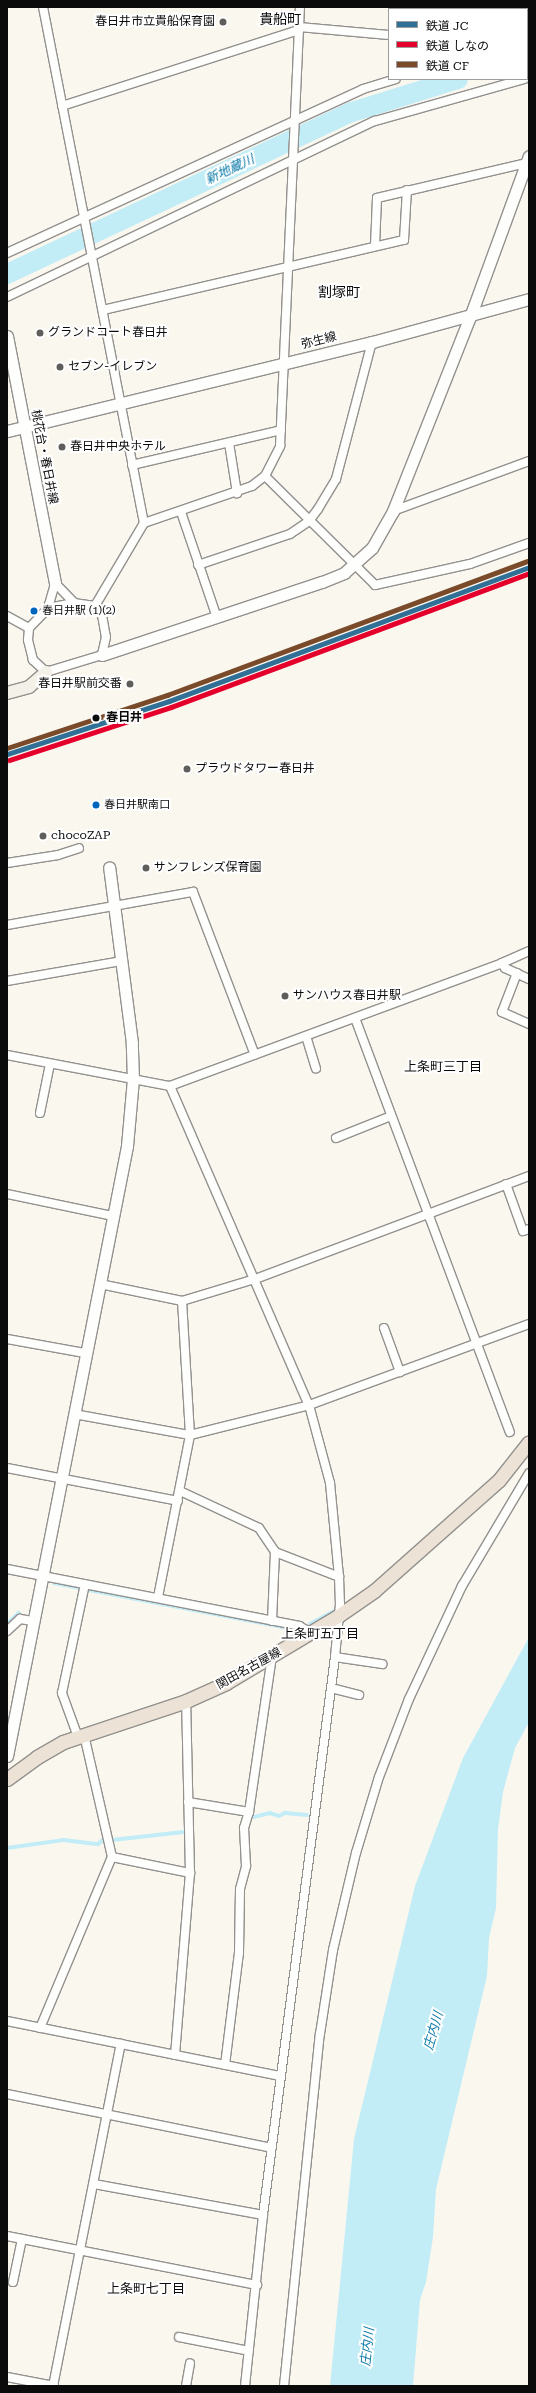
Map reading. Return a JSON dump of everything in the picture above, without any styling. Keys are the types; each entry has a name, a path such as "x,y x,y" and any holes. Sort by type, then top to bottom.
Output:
{"main road":[{"path":"7,694 28,687 46,672"},
{"name":"関田名古屋線","path":"7,1779 37,1757 81,1736 186,1701 272,1657 338,1616 374,1591 488,1490 529,1442"}],"street":[{"path":"43,7 144,523 96,606"},
{"path":"144,523 237,493 265,476 280,446 300,7"},
{"path":"62,106 299,28 388,35"},
{"path":"7,253 85,223 294,125 363,89 391,80"},
{"path":"7,297 91,252 375,121 520,80"},
{"path":"374,246 377,198 528,160"},
{"path":"102,654 106,637 102,615 96,606 74,603 48,608 37,616 29,628 28,640 33,660 46,672 217,618 322,582 354,566 372,548 393,511 470,317 528,160"},
{"path":"103,310 404,240 407,190"},
{"name":"弥生線","path":"7,431 372,342 470,317 529,299"},
{"name":"桃花台・春日井線","path":"7,336 55,583"},
{"path":"198,564 280,538 309,521 329,494 336,479 372,342"},
{"path":"132,465 280,430"},
{"path":"229,443 237,493"},
{"path":"393,511 529,461"},
{"path":"265,476 375,586 470,564 529,543"},
{"path":"181,512 217,618"},
{"path":"55,583 74,603"},
{"path":"48,608 55,583"},
{"path":"7,616 29,628"},
{"path":"7,863 58,855 79,848"},
{"path":"7,1756 85,1353 127,1146 133,1079 132,1043 109,867"},
{"path":"7,925 193,892 255,1055"},
{"path":"7,1055 170,1086 502,963 529,951"},
{"path":"7,981 122,961"},
{"path":"502,963 517,973 529,978"},
{"path":"517,973 502,1012 529,1024"},
{"path":"355,1018 510,1432"},
{"path":"306,1036 316,1069"},
{"path":"40,1113 50,1064"},
{"path":"170,1086 309,1405 330,1483 339,1577 335,1657 263,2215 257,2285 245,2386"},
{"path":"336,1138 391,1116"},
{"path":"100,1284 182,1301 255,1279 529,1176"},
{"path":"506,1184 523,1231 529,1229"},
{"path":"7,1194 112,1216"},
{"path":"158,1597 190,1435 182,1301"},
{"path":"74,1414 190,1435 309,1405 529,1324"},
{"path":"384,1328 400,1372"},
{"path":"7,1339 85,1353"},
{"path":"7,1468 178,1501"},
{"path":"284,2386 320,2034 333,1950 356,1853 379,1777 409,1699 462,1586 529,1473"},
{"path":"180,1491 259,1528 275,1552 339,1577"},
{"path":"272,1621 275,1552"},
{"path":"7,1569 42,1577 158,1597 299,1626 310,1632"},
{"path":"40,2028 112,1857 81,1736 62,1693 85,1584"},
{"path":"7,1631 20,1619 34,1621"},
{"path":"225,2065 239,1953 240,1889 246,1866 244,1828 249,1812 272,1657"},
{"path":"335,1657 382,1664"},
{"path":"331,1688 359,1695"},
{"path":"175,2055 190,1873 186,1701"},
{"path":"188,1802 249,1812"},
{"path":"112,1857 190,1873"},
{"path":"7,2021 281,2076"},
{"path":"7,2377 53,2386 121,2044"},
{"path":"7,2094 272,2148"},
{"path":"94,2184 263,2215"},
{"path":"7,2236 257,2285"},
{"path":"13,2282 22,2239"},
{"path":"179,2337 249,2351"},
{"path":"186,2386 190,2363"}],"water":[{"name":"庄内川","path":"529,1637 529,1722 515,1748 503,1792 498,1829 496,1908 489,1938 487,1976 436,2189 433,2237 426,2282 420,2300 413,2386 330,2386 354,2139 415,1886 463,1758"}],"waterway":[{"name":"新地蔵川","path":"7,274 352,112 455,80"},
{"path":"54,1583 79,1588"},
{"path":"84,1589 294,1629"},
{"path":"310,1624 334,1611"},
{"path":"7,1624 19,1613"},
{"path":"254,1817 270,1813 279,1816 285,1813 307,1815"},
{"path":"112,1840 184,1832"},
{"path":"7,1848 64,1840 98,1844 103,1840"}],"rail line":[{"name":"CF","path":"7,748 167,695 527,561"},
{"name":"JC","path":"7,754 169,701 529,567"},
{"name":"しなの","path":"9,760 171,707 529,573"}],"place":[{"name":"春日井市立貴船保育園","path":"223,22"},
{"name":"グランドコート春日井","path":"40,333"},
{"name":"セブン-イレブン","path":"60,367"},
{"name":"春日井中央ホテル","path":"62,447"},
{"name":"春日井駅 (1)(2)","path":"34,611"},
{"name":"春日井駅前交番","path":"130,684"},
{"name":"春日井","path":"96,718"},
{"name":"プラウドタワー春日井","path":"187,769"},
{"name":"春日井駅南口","path":"96,805"},
{"name":"chocoZAP","path":"43,836"},
{"name":"サンフレンズ保育園","path":"146,868"},
{"name":"サンハウス春日井駅","path":"285,996"}],"district":[{"name":"貴船町","path":"280,19"},
{"name":"割塚町","path":"339,292"},
{"name":"上条町三丁目","path":"443,1067"},
{"name":"上条町五丁目","path":"320,1634"},
{"name":"上条町七丁目","path":"146,2289"}]}
